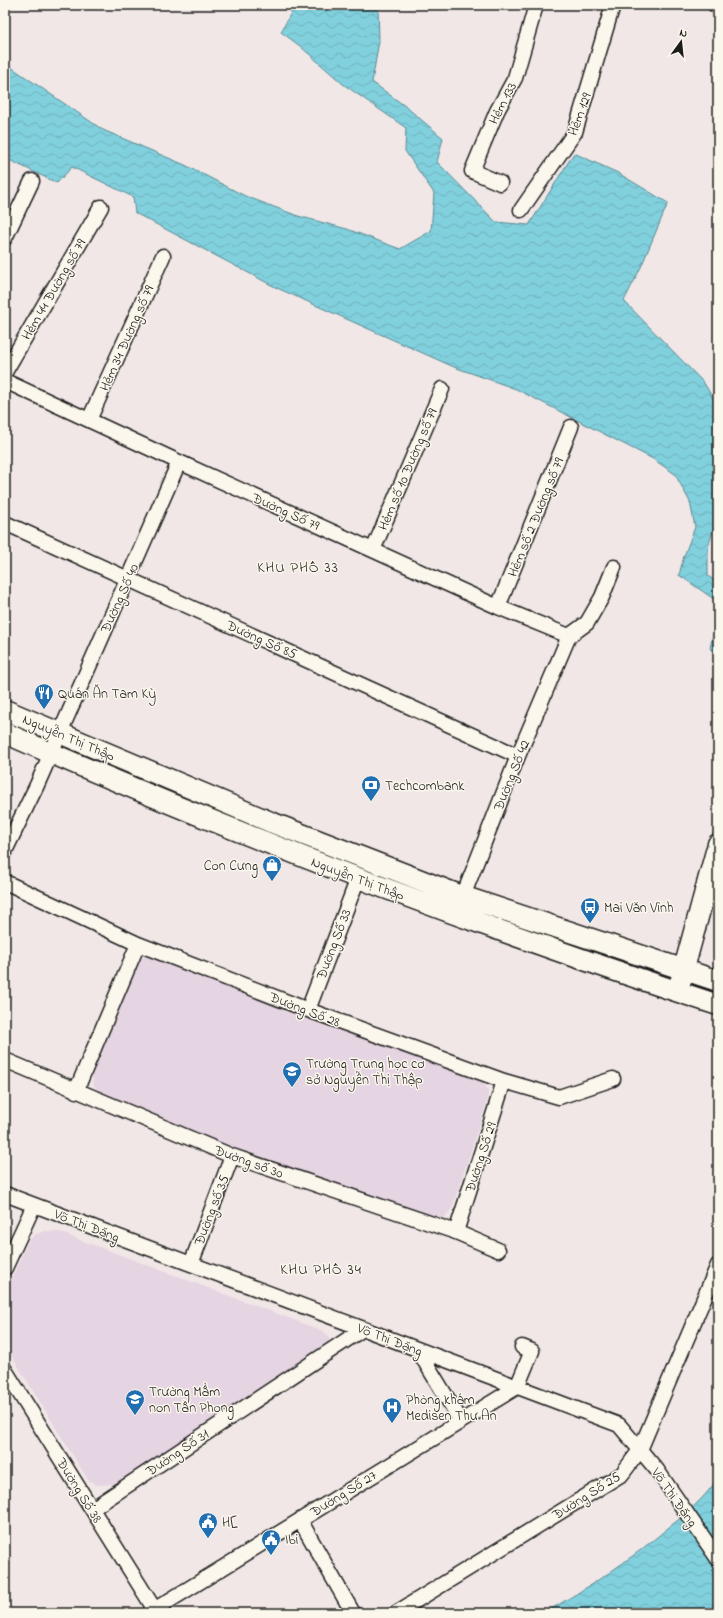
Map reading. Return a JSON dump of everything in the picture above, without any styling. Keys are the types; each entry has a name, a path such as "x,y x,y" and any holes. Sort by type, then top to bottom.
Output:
{"main road":[{"name":"Nguyễn Thị Thập","path":"5,710 273,823 459,906 678,992 718,1005"},
{"name":"Nguyễn Thị Thập","path":"5,733 262,841 358,878 684,970 718,981"},
{"path":"678,992 718,844"}],"street":[{"name":"Hẻm 133","path":"500,183 472,171 497,111 515,78 536,5"},
{"name":"Hẻm 129","path":"521,210 575,132 612,5"},
{"path":"5,238 32,181"},
{"name":"Hẻm 44 Đường số 79","path":"5,372 101,207"},
{"name":"Hẻm 34 Đường số 79","path":"89,420 162,256"},
{"name":"Đường Số 79","path":"5,381 498,607 569,636"},
{"name":"Hẻm số 10 Đường số 79","path":"373,550 442,389"},
{"name":"Hẻm số 2 Đường số 79","path":"498,607 571,427"},
{"name":"Đường Số 40","path":"5,851 51,753 179,462"},
{"name":"Đường Số 85","path":"5,523 518,756"},
{"path":"569,636 587,623 602,597 614,567"},
{"name":"Đường Số 42","path":"459,906 518,756 569,636"},
{"name":"Đường Số 33","path":"308,1010 358,878"},
{"name":"Đường Số 28","path":"5,882 138,944 308,1010 504,1081 559,1096 613,1079"},
{"path":"76,1091 138,944"},
{"name":"Đường số 30","path":"5,1060 232,1156 456,1232 498,1250"},
{"name":"Đường Số 29","path":"456,1232 504,1081"},
{"name":"Đường số 35","path":"191,1264 232,1156"},
{"name":"Võ Thị Đặng","path":"5,1194 619,1425 657,1470 718,1559"},
{"path":"5,1268 34,1205"},
{"name":"Đường Số 25","path":"396,1613 622,1474 640,1450 718,1265"},
{"name":"Đường Số 31","path":"92,1509 363,1329"},
{"path":"517,1387 532,1351 522,1347"},
{"path":"418,1350 461,1421"},
{"name":"Đường Số 38","path":"5,1370 92,1509 152,1611"},
{"name":"Đường Số 27","path":"152,1611 517,1387"},
{"path":"300,1520 353,1613"}],"shaded area":[{"name":"Trường Trung học cơ sở Nguyễn Thị Thập","path":"144,956 152,957 483,1081 488,1091 487,1102 452,1208 445,1217 432,1219 233,1148 101,1092 94,1086 92,1074 136,964"},
{"name":"Trường Mầm non Tân Phong","path":"45,1231 59,1232 323,1331 329,1336 329,1345 323,1352 120,1481 112,1484 97,1485 88,1480 5,1345 5,1293 29,1240 36,1234"}],"water":[{"path":"295,5 378,5 379,41 372,82 405,106 443,138 437,162 496,222 529,225 574,153 618,173 668,203 641,267 624,301 704,383 718,407 718,477 715,481 718,512 708,548 708,576 718,583 718,602 679,575 684,556 695,527 690,502 675,474 653,459 516,389 454,367 277,288 135,213 133,197 72,167 57,183 5,158 5,63 103,130 185,165 245,196 298,216 347,229 400,249 431,231 434,193 405,151 406,128 343,84 300,46 281,32"},
{"path":"718,612 718,658 710,648"},
{"path":"718,1478 718,1613 544,1613 592,1584 638,1552 695,1505"}],"place":[{"name":"Quán Ăn Tam Kỳ","path":"44,710"},
{"name":"Techcombank","path":"371,802"},
{"name":"Con Cưng","path":"272,882"},
{"name":"Mai Văn Vĩnh","path":"590,924"},
{"name":"Trường Trung học cơ sở Nguyễn Thị Thập","path":"292,1088"},
{"name":"Trường Mầm non Tân Phong","path":"135,1416"},
{"name":"Phòng khám Medisen Thư An","path":"392,1424"},
{"name":"H[","path":"208,1539"},
{"name":"Ibi","path":"271,1556"}],"district":[{"name":"KHU PHỐ 33","path":"298,567"},
{"name":"KHU PHỐ 34","path":"321,1269"}]}
